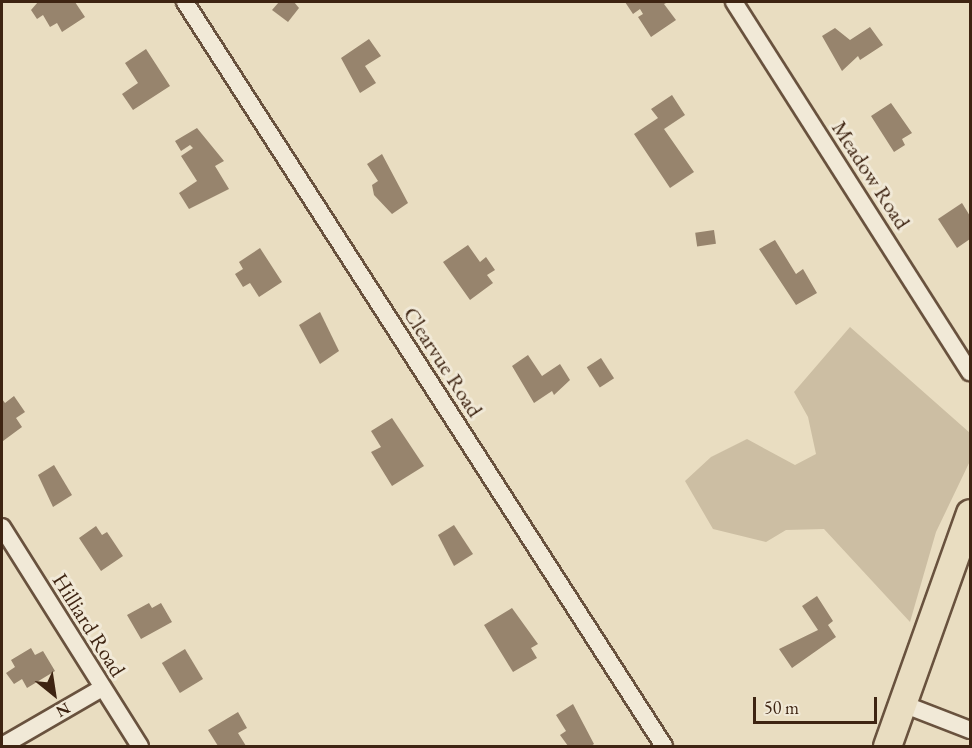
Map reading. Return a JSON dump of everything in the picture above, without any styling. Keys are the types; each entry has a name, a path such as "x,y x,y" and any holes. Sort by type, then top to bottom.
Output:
{"main road":[{"path":"887,747 970,513"}],"street":[{"name":"Clearvue Road","path":"185,2 664,747"},
{"name":"Meadow Road","path":"734,2 970,372"},
{"name":"Hilliard Road","path":"2,527 140,747"},
{"path":"2,746 102,688"},
{"path":"903,704 970,730"}],"shaded area":[{"path":"850,327 970,433 970,461 936,532 910,622 824,529 786,530 766,542 713,529 685,481 711,457 747,439 795,465 816,454 808,417 794,392"}],"building":[{"path":"38,2 75,2 85,17 62,32 57,23 50,27 43,15 37,19 31,10"},
{"path":"279,2 294,2 299,8 288,22 272,10"},
{"path":"625,2 668,2 664,4 676,20 651,37 638,17 643,14 640,9 633,14"},
{"path":"870,27 883,45 860,60 858,56 842,71 822,36 835,28 850,40"},
{"path":"369,39 381,56 365,66 376,83 360,93 341,58"},
{"path":"146,49 170,86 133,110 122,94 138,83 125,63"},
{"path":"672,95 685,115 664,129 694,172 670,188 634,134 658,118 651,109"},
{"path":"891,103 912,133 902,139 905,145 894,152 871,116"},
{"path":"197,128 224,161 215,166 229,189 189,209 179,193 197,181 181,156 193,148 190,145 181,151 175,141"},
{"path":"382,154 408,203 392,214 374,195 372,185 378,181 367,164"},
{"path":"962,203 970,216 970,239 957,248 938,219"},
{"path":"714,230 716,244 697,247 695,233"},
{"path":"775,240 796,274 803,269 817,293 796,305 759,249"},
{"path":"468,245 480,262 486,257 495,270 487,275 493,283 470,300 443,262"},
{"path":"260,248 282,282 259,297 250,283 243,287 235,274 243,269 239,262"},
{"path":"320,312 339,351 320,364 299,325"},
{"path":"528,355 542,376 560,364 570,380 554,395 552,391 534,403 512,366"},
{"path":"601,358 614,378 600,387 587,367"},
{"path":"14,396 25,412 16,418 22,427 3,441 2,399 5,403"},
{"path":"392,418 424,466 392,486 371,452 381,447 371,431"},
{"path":"54,465 72,495 53,507 38,475"},
{"path":"454,525 473,554 454,566 438,535"},
{"path":"96,526 102,535 107,532 123,556 101,571 79,538"},
{"path":"817,596 833,621 828,625 836,637 792,668 779,649 818,630 802,606"},
{"path":"149,603 152,608 161,603 172,622 141,639 127,615"},
{"path":"512,608 538,644 531,648 537,658 513,672 484,625"},
{"path":"31,648 35,655 43,651 55,671 27,688 22,679 14,684 6,673 15,667 11,660"},
{"path":"185,649 203,679 180,693 162,663"},
{"path":"573,704 594,744 591,746 568,746 560,735 566,731 556,715"},
{"path":"238,712 247,728 238,733 246,746 218,746 208,730"}]}
